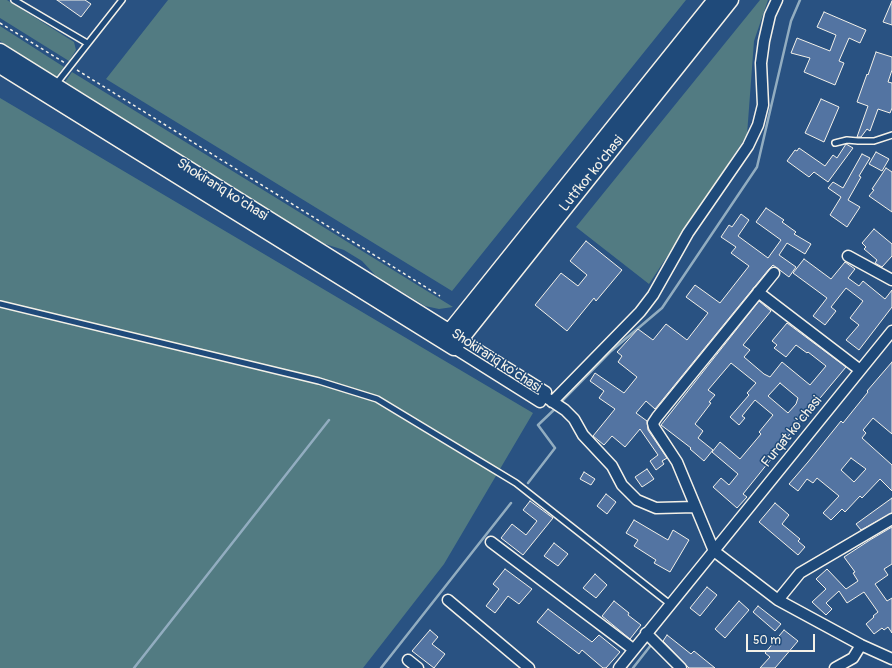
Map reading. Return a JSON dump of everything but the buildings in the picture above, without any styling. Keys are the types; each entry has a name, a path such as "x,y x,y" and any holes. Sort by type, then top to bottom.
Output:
{"main road":[{"name":"Lutfkor ko'chasi","path":"451,340 715,0"},
{"name":"Lutfkor ko'chasi","path":"451,340 731,0"},
{"name":"Shokirariq ko'chasi","path":"0,51 51,91"},
{"name":"Shokirariq ko'chasi","path":"0,66 51,91 451,340"}],"street":[{"path":"695,507 656,508 637,500 622,485 612,466 583,435 574,419 565,410 548,399 640,312 653,295 688,233 748,146 758,125 763,105 762,63 764,41 770,15 777,0"},
{"path":"848,256 892,280"},
{"path":"774,274 653,422 656,431 677,462 714,551 778,600 861,646 892,660"},
{"path":"758,292 860,370"},
{"name":"Furqat ko'chasi","path":"619,668 892,331"},
{"name":"Shokirariq ko'chasi","path":"451,340 540,402 548,399"},
{"path":"778,600 800,573 892,519"},
{"path":"490,542 633,649"},
{"path":"448,600 529,668"},
{"path":"646,633 681,668"},
{"path":"835,668 853,658 861,646"},
{"path":"408,660 418,668"}],"lane":[{"path":"14,0 87,43"},
{"path":"51,91 87,43 121,2 114,0"},
{"path":"835,143 847,140 874,141 892,135"},
{"path":"0,304 319,381 377,399 516,483 670,604"}],"path":[{"path":"0,23 440,296"}],"green space":[{"path":"0,0 7,0 74,42 76,50 69,61 0,18"},
{"path":"168,0 686,0 452,291 106,79"},
{"path":"760,0 768,0 754,41 747,135 649,284 576,227"},
{"path":"0,26 64,67 56,77 0,41"},
{"path":"72,72 453,307 439,309 425,306 376,276 362,261 344,250 322,243 65,82"},
{"path":"0,98 533,413 444,564 363,668 0,668"}],"waterway":[{"path":"560,403 610,352 662,308 757,167 791,21 800,0"},
{"path":"528,483 555,448 538,425 557,407"},
{"path":"134,668 329,420"},
{"path":"381,668 511,503"},
{"path":"633,668 651,645"}]}
